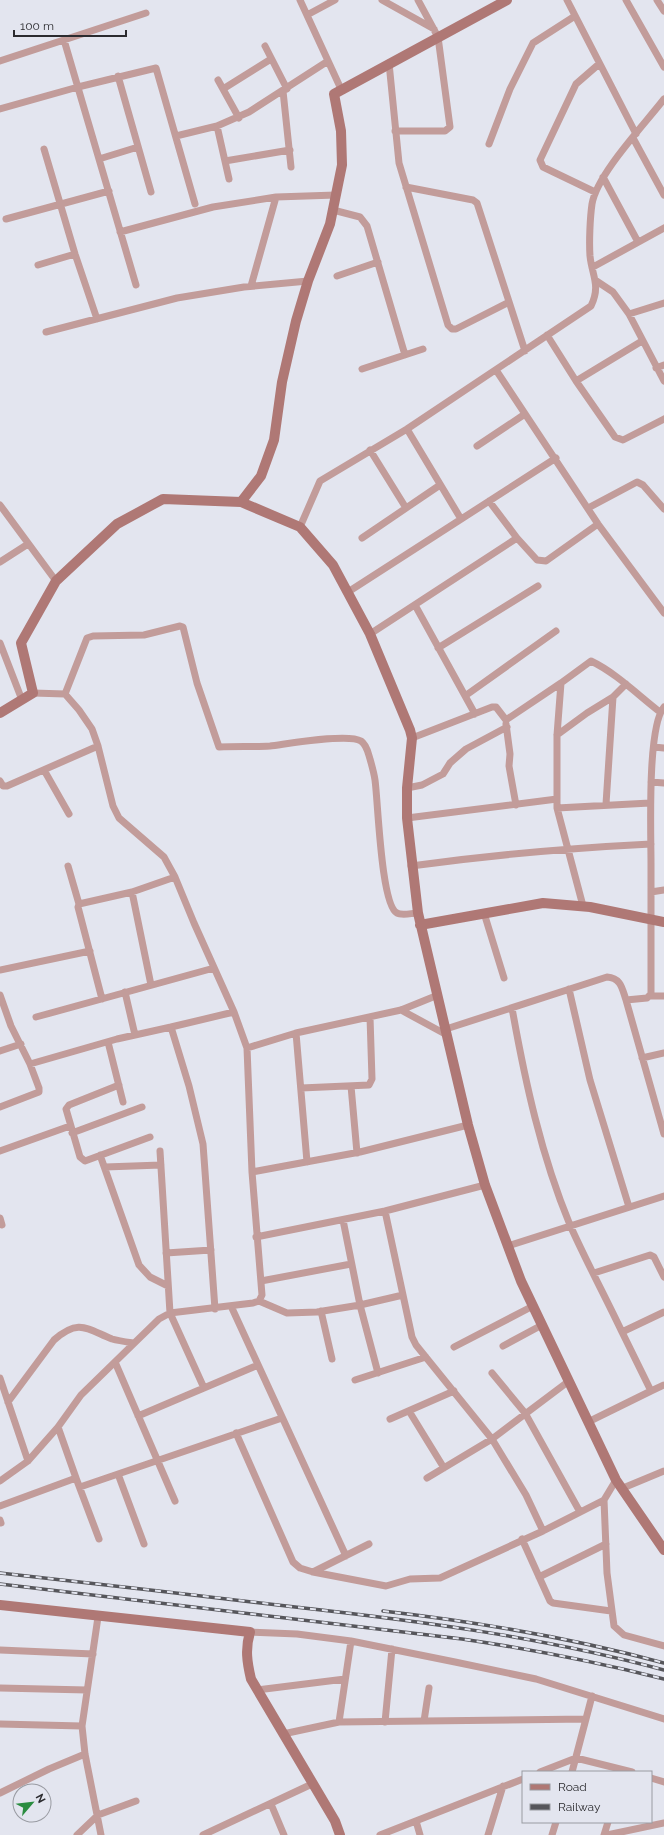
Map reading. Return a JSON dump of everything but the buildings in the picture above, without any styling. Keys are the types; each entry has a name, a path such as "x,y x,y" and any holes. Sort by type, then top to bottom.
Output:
{"main road":[{"path":"242,502 261,476 274,440 282,382 296,320 308,281 330,224 342,159 341,131 333,97 334,94 389,63 436,33 507,0"},
{"path":"0,713 33,693 21,643 56,581 117,524 163,499 242,502 300,527 333,565 370,634 412,738 407,788 407,818 418,913 428,963 438,995 468,1125 485,1185 521,1281 616,1480 623,1488 664,1550"},
{"path":"420,924 543,903 583,906 664,922"},
{"path":"0,1605 98,1617 250,1632 246,1646 247,1663 251,1680 335,1821 340,1835"}],"street":[{"path":"300,0 341,89"},
{"path":"307,15 335,0"},
{"path":"382,0 436,33"},
{"path":"395,131 445,131 450,127 436,33 418,0"},
{"path":"567,0 664,195"},
{"path":"626,0 664,67"},
{"path":"657,0 664,11"},
{"path":"0,61 146,13"},
{"path":"489,144 510,89 533,43 575,16"},
{"path":"64,40 136,285"},
{"path":"264,46 272,59 285,90 292,167"},
{"path":"223,89 272,59"},
{"path":"176,136 217,126 239,118 285,90 328,61"},
{"path":"389,63 399,164 448,325 452,329 456,329 509,302"},
{"path":"595,192 543,167 540,160 576,84 599,64"},
{"path":"0,109 118,76 156,68 195,204"},
{"path":"118,76 151,192"},
{"path":"218,80 239,118"},
{"path":"300,527 320,481 407,429 591,306 596,295 593,267 590,256 592,205 595,192 603,177 634,136 664,101"},
{"path":"217,126 229,179"},
{"path":"99,159 138,147"},
{"path":"44,149 75,254 97,318"},
{"path":"225,161 290,150"},
{"path":"603,177 638,242"},
{"path":"406,187 473,200 477,203 525,351"},
{"path":"6,219 109,191"},
{"path":"120,232 214,207 276,197 336,195"},
{"path":"251,286 276,197"},
{"path":"333,210 360,217 367,226 405,355"},
{"path":"593,267 664,228"},
{"path":"38,265 75,254"},
{"path":"337,276 378,262"},
{"path":"595,280 613,292 629,314 664,381"},
{"path":"46,332 177,298 251,286 308,281"},
{"path":"629,314 664,303"},
{"path":"547,335 576,381 615,437 618,439 627,438 664,419"},
{"path":"576,381 642,341"},
{"path":"362,369 423,349"},
{"path":"656,368 664,365"},
{"path":"496,370 556,458 598,524 664,613"},
{"path":"477,446 525,414"},
{"path":"407,429 461,519"},
{"path":"370,450 406,508"},
{"path":"348,592 556,458"},
{"path":"588,508 637,482 643,485 664,509"},
{"path":"362,538 440,485"},
{"path":"489,501 517,538 537,560 546,561 598,524"},
{"path":"1,507 56,581"},
{"path":"370,634 517,538"},
{"path":"0,562 28,544"},
{"path":"438,648 538,586"},
{"path":"415,605 475,714"},
{"path":"65,694 87,638 93,636 144,635 180,626 183,627 197,683 218,747 270,746 315,740 346,739 360,740 363,743 367,748 375,778 385,881 390,905 396,913 418,913"},
{"path":"465,696 556,631"},
{"path":"0,644 22,700"},
{"path":"407,788 422,785 443,774 450,764 466,749 506,723 591,661 599,664 662,710 654,747 650,803 651,920 649,996"},
{"path":"561,683 557,735 557,808 566,848 583,906"},
{"path":"557,735 587,713 613,697 626,684"},
{"path":"33,693 65,694 79,710 92,729 98,746 113,806 119,818 164,857 175,877 234,1012 247,1048 252,1172 256,1237 262,1295 259,1301"},
{"path":"606,804 613,697"},
{"path":"412,738 496,707 506,723 510,754 509,766 516,805"},
{"path":"0,781 4,786 8,786 98,746"},
{"path":"654,747 664,748"},
{"path":"44,770 69,814"},
{"path":"652,782 664,783"},
{"path":"407,818 557,799"},
{"path":"557,808 606,804 650,803"},
{"path":"412,866 487,856 566,848 651,844"},
{"path":"68,866 79,904 78,907 102,999"},
{"path":"79,904 132,892 175,877"},
{"path":"651,892 664,890"},
{"path":"132,892 151,985"},
{"path":"484,913 504,978"},
{"path":"0,970 90,951"},
{"path":"36,1018 214,968"},
{"path":"401,1010 447,1032 569,989 606,977 613,978 619,982 626,1000 642,1058 661,1112 664,1134"},
{"path":"569,989 590,1080 629,1207"},
{"path":"125,992 135,1035"},
{"path":"0,995 11,1026 21,1044 39,1088 39,1092 0,1107"},
{"path":"247,1048 296,1033 401,1010 438,995"},
{"path":"626,1000 647,998 649,996 664,996"},
{"path":"512,1008 524,1079 552,1177 571,1226 650,1391"},
{"path":"30,1064 135,1035 171,1028 234,1012"},
{"path":"301,1088 369,1085 372,1079 370,1017"},
{"path":"171,1028 189,1086 203,1144 216,1308"},
{"path":"296,1033 307,1162"},
{"path":"108,1042 123,1102"},
{"path":"0,1051 21,1044"},
{"path":"642,1058 664,1053"},
{"path":"119,1085 69,1105 66,1108 66,1113 80,1157 85,1161 150,1137"},
{"path":"351,1086 357,1152"},
{"path":"0,1151 142,1107"},
{"path":"252,1172 357,1152 468,1125"},
{"path":"160,1151 170,1313 204,1388"},
{"path":"100,1155 139,1265 150,1277 168,1286"},
{"path":"105,1167 161,1165"},
{"path":"256,1237 385,1212 485,1185"},
{"path":"508,1246 664,1196"},
{"path":"385,1212 412,1337 426,1358 492,1439 526,1495 543,1531"},
{"path":"343,1220 360,1305 378,1373"},
{"path":"166,1253 211,1250"},
{"path":"594,1273 650,1255 654,1257 664,1277"},
{"path":"261,1280 351,1264"},
{"path":"0,1481 28,1461 58,1427 81,1395 159,1319 170,1313 259,1301 287,1313 321,1311 360,1305 403,1295"},
{"path":"230,1306 346,1556"},
{"path":"454,1347 533,1306"},
{"path":"321,1311 332,1359"},
{"path":"622,1332 664,1312"},
{"path":"503,1346 542,1325"},
{"path":"8,1402 54,1340 62,1333 78,1327 86,1327 113,1339 134,1343"},
{"path":"355,1380 426,1358"},
{"path":"115,1362 175,1501"},
{"path":"138,1416 258,1365"},
{"path":"492,1373 525,1413 580,1512"},
{"path":"0,1378 28,1461"},
{"path":"427,1478 492,1439 568,1381"},
{"path":"588,1422 664,1385"},
{"path":"390,1419 454,1391"},
{"path":"409,1411 444,1468"},
{"path":"80,1487 282,1418"},
{"path":"58,1427 99,1539"},
{"path":"236,1433 293,1562 300,1568 313,1572 386,1586 410,1579 440,1578 543,1531 604,1500 616,1480"},
{"path":"623,1488 664,1471"},
{"path":"118,1474 144,1544"},
{"path":"0,1506 76,1478"},
{"path":"604,1500 611,1611 614,1626 624,1635 664,1646"},
{"path":"522,1540 548,1597 553,1602 611,1611"},
{"path":"313,1572 369,1544"},
{"path":"539,1577 606,1544"},
{"path":"98,1617 82,1726 85,1754 101,1835"},
{"path":"250,1632 297,1634 351,1641 536,1679 664,1719"},
{"path":"339,1722 351,1641"},
{"path":"0,1650 93,1654"},
{"path":"385,1722 392,1650"},
{"path":"257,1690 345,1679"},
{"path":"0,1688 87,1690"},
{"path":"424,1721 429,1688"},
{"path":"572,1771 592,1696"},
{"path":"283,1734 339,1722 586,1719"},
{"path":"0,1724 82,1726"},
{"path":"0,1793 49,1768 85,1754"},
{"path":"543,1771 576,1758 627,1771"},
{"path":"652,1778 664,1782"},
{"path":"380,1835 390,1833 416,1821 522,1779"},
{"path":"203,1835 312,1784"},
{"path":"488,1835 503,1786"},
{"path":"77,1835 98,1815 136,1801"},
{"path":"271,1804 284,1835"},
{"path":"416,1821 420,1835"},
{"path":"552,1835 556,1823"},
{"path":"608,1823 605,1835 664,1823"}],"railway":[{"path":"0,1573 434,1624 573,1648 664,1670"},
{"path":"0,1584 462,1639 563,1656 664,1679"},
{"path":"383,1611 454,1620 560,1638 664,1663"}]}
